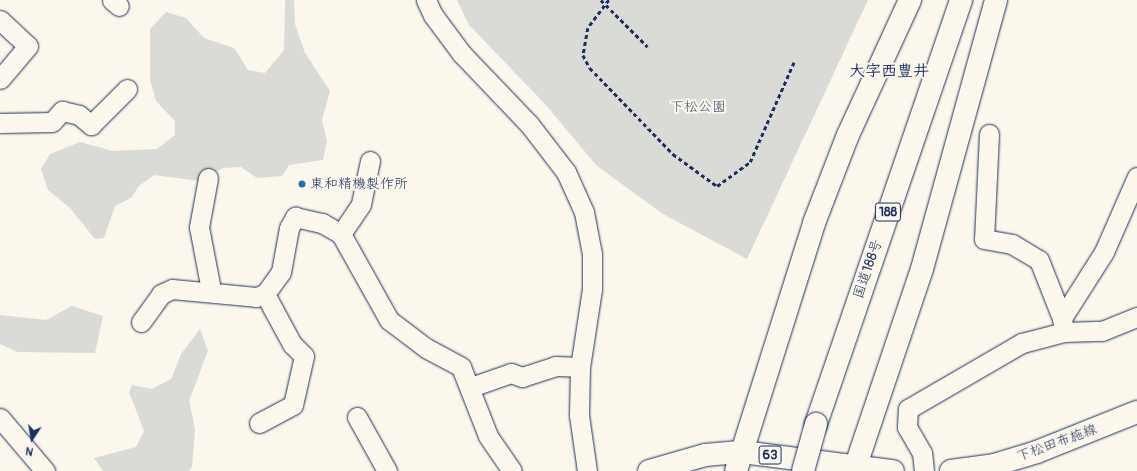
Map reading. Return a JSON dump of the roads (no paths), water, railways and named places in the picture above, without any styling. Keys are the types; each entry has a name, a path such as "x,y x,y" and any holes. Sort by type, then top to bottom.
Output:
{"main road":[{"path":"739,461 814,223 848,135 910,0"},
{"name":"国道188号","path":"803,471 816,424 961,0"},
{"path":"855,469 922,269 996,0"},
{"name":"下松田布施線","path":"951,471 1037,452 1137,412"},
{"name":"63","path":"649,471 705,455 739,461 893,471"}],"street":[{"path":"426,0 433,15 462,54 529,124 566,172 584,212 592,254 592,289 580,367 579,415 587,471"},
{"path":"0,20 28,46 0,79"},
{"path":"0,123 52,122 62,111 79,115 91,125 127,88"},
{"path":"989,134 984,239 1012,244 1039,260 1063,325"},
{"path":"341,234 361,204 370,161"},
{"path":"1063,325 1104,252 1137,177"},
{"path":"208,178 199,227 211,290"},
{"path":"141,322 161,294 172,289 211,290 256,297 265,294 282,272 289,228 295,217 322,223 341,234 389,320 426,348 461,368 471,387 488,436 512,471"},
{"path":"259,422 293,406 304,356 292,344 265,294"},
{"path":"924,471 922,453 907,427 905,417 908,409 1022,343 1063,325 1102,331 1137,317"},
{"path":"471,387 511,373 522,377 555,366 580,367"},
{"path":"357,417 387,471"},
{"path":"0,418 45,471"}],"place":[{"name":"東和精機製作所","path":"302,184"}],"district":[{"name":"大字西豊井","path":"889,71"}],"park label":[{"name":"下松公園","path":"698,107"}]}
